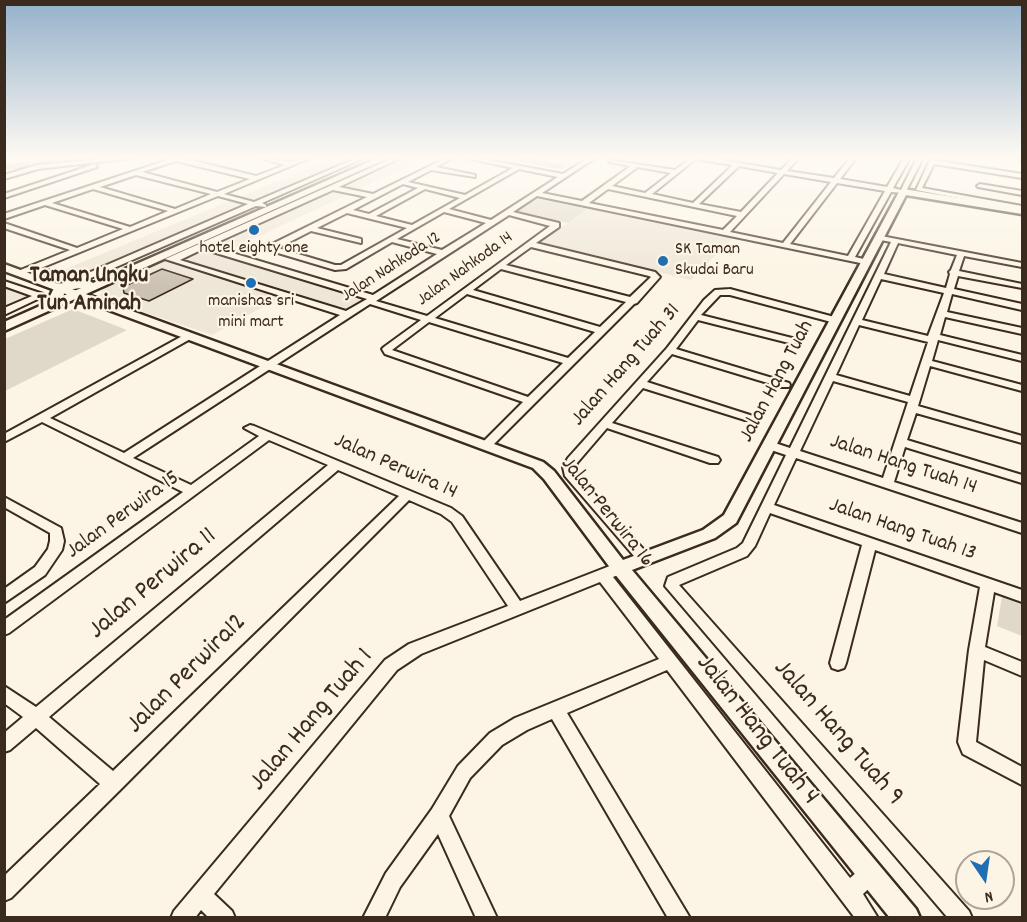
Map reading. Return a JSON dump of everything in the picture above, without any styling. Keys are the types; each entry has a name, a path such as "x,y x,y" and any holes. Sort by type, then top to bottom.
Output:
{"main road":[{"path":"4,327 270,201"},
{"path":"51,304 60,292 60,287 100,282 167,259 296,201"},
{"path":"4,322 51,304 95,300 94,293 100,282"}],"street":[{"path":"4,217 51,201"},
{"path":"138,201 175,211"},
{"path":"4,281 20,272 200,201"},
{"path":"244,201 260,205"},
{"path":"33,268 70,281 81,279 269,201"},
{"path":"167,259 203,247 298,201"},
{"path":"363,201 271,249 339,268 459,201"},
{"path":"370,216 398,201"},
{"name":"Jalan Nahkoda 12","path":"124,458 525,201"},
{"path":"569,201 865,262"},
{"path":"583,204 587,201"},
{"path":"675,201 743,215"},
{"path":"694,205 698,201"},
{"path":"725,233 756,201"},
{"path":"785,246 820,201"},
{"path":"850,259 889,201"},
{"name":"Jalan Hang Tuah","path":"620,568 709,534 730,519 879,237 892,201"},
{"path":"970,201 1023,210"},
{"path":"973,201 977,202"},
{"path":"45,203 130,229"},
{"path":"345,210 414,227"},
{"path":"443,210 492,222"},
{"name":"Jalan Nahkoda 14","path":"507,212 555,225 387,349 388,352 530,401"},
{"path":"4,225 77,250"},
{"path":"309,228 358,242"},
{"path":"879,237 1023,265"},
{"path":"391,240 443,253"},
{"path":"767,507 896,240"},
{"path":"486,445 634,301 655,276 530,244"},
{"path":"203,247 427,320 571,362"},
{"path":"888,482 953,272 961,253"},
{"path":"167,259 348,315"},
{"path":"500,266 634,301"},
{"name":"Jalan Perwira 16","path":"4,267 538,465 549,475 620,568 908,918"},
{"path":"953,272 1023,286"},
{"path":"880,276 1023,307"},
{"path":"4,281 40,296 4,312"},
{"path":"466,291 603,331"},
{"name":"Jalan Hang Tuah 31","path":"645,559 569,473 572,461 718,292 730,292 835,320"},
{"path":"941,313 1023,331"},
{"path":"697,317 793,341"},
{"path":"858,322 1023,358"},
{"path":"4,439 189,336"},
{"path":"670,350 785,385"},
{"path":"925,362 1023,388"},
{"path":"831,377 1023,440"},
{"path":"639,383 748,418"},
{"path":"42,418 192,491"},
{"path":"605,424 714,460"},
{"name":"Jalan Perwira 14","path":"250,428 446,511 457,519 516,608"},
{"name":"Jalan Perwira 15","path":"4,629 267,436"},
{"path":"900,442 1023,479"},
{"name":"Jalan Hang Tuah 14","path":"769,445 1023,528"},
{"name":"Jalan Perwira 11","path":"4,744 336,465"},
{"name":"Jalan Perwira12","path":"4,891 407,495"},
{"path":"4,501 56,531 57,542 55,550 40,571 4,597"},
{"name":"Jalan Hang Tuah 13","path":"767,507 1023,596"},
{"name":"Jalan Hang Tuah 9","path":"767,507 748,546 742,552 673,581 672,586 962,918"},
{"path":"838,663 870,542"},
{"name":"Jalan Hang Tuah 1","path":"181,918 391,665 415,649 620,568"},
{"name":"Jalan Hang Tuah 4","path":"604,576 668,662 868,918"},
{"path":"988,584 977,650 967,742 969,748 981,756 1023,776"},
{"path":"977,650 1023,669"},
{"path":"373,918 393,880 439,816 464,772 496,739 555,709 668,662"},
{"path":"4,693 36,717 114,784"},
{"path":"555,709 680,918"},
{"path":"439,816 487,918"},
{"path":"849,893 871,873"},
{"path":"200,895 225,918"}],"shaded area":[{"path":"229,201 266,201 85,280 69,283 44,278"},
{"path":"297,201 334,201 221,254 372,294 337,315 279,298 212,335 99,297 104,288"},
{"path":"529,201 557,201 590,207 568,223 514,211"},
{"name":"SK Taman Skudai Baru","path":"590,207 733,238 691,280 540,243"},
{"path":"4,278 45,293 43,299 5,316"},
{"path":"73,309 127,330 5,391 5,339"},
{"path":"1002,597 1022,605 1022,636 997,626"}],"building":[{"path":"162,269 193,279 149,301 124,293 123,287"}],"place":[{"name":"hotel eighty one","path":"254,230"},
{"name":"SK Taman Skudai Baru","path":"663,261"},
{"name":"manishas sri mini mart","path":"251,283"}],"district":[{"name":"Taman Ungku Tun Aminah","path":"89,292"}]}
